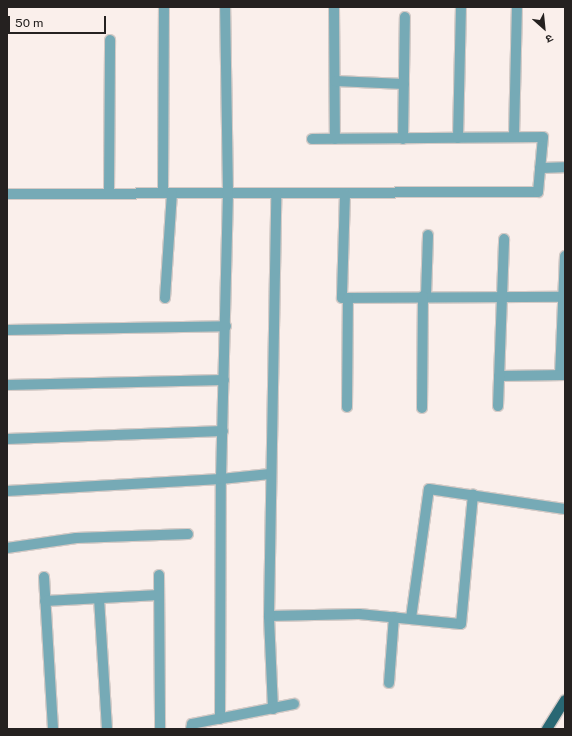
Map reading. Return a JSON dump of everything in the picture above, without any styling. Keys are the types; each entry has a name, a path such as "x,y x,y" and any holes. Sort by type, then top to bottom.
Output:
{"main road":[{"path":"548,729 565,700"}],"street":[{"path":"164,7 168,193 165,298"},
{"path":"220,719 221,479 226,326 228,193 225,7"},
{"path":"334,7 335,139"},
{"path":"458,138 461,7"},
{"path":"514,137 517,7"},
{"path":"403,138 405,17"},
{"path":"109,193 110,40"},
{"path":"335,81 404,84"},
{"path":"7,194 345,194 538,192 543,137 312,140"},
{"path":"540,168 565,167"},
{"path":"273,709 268,616 276,194"},
{"path":"345,194 342,298 501,295 563,297"},
{"path":"422,408 424,296 428,235"},
{"path":"498,406 504,239"},
{"path":"499,376 562,375 565,256"},
{"path":"347,407 348,298"},
{"path":"7,330 226,326"},
{"path":"7,384 224,380"},
{"path":"7,439 223,431"},
{"path":"7,490 221,479 270,474"},
{"path":"411,618 430,489 565,509"},
{"path":"268,616 359,614 460,624 473,495"},
{"path":"7,548 76,538 188,534"},
{"path":"159,575 160,729"},
{"path":"44,576 53,729"},
{"path":"45,600 159,595"},
{"path":"99,598 107,729"},
{"path":"389,684 394,617"},
{"path":"191,729 192,724 294,704"}]}
